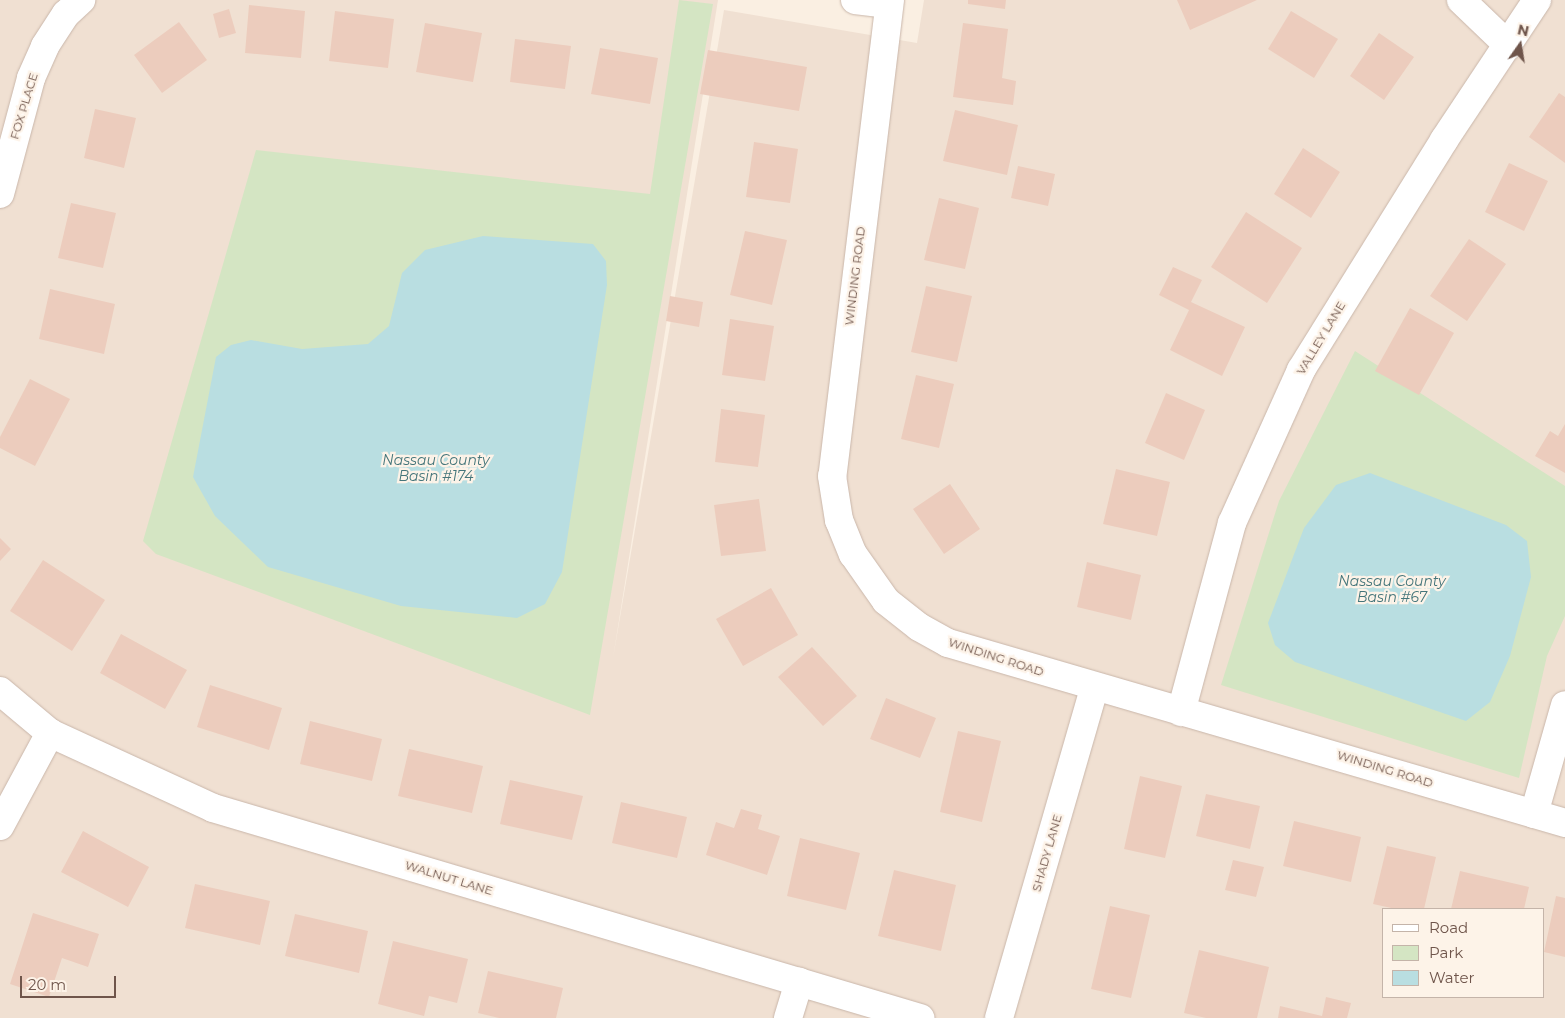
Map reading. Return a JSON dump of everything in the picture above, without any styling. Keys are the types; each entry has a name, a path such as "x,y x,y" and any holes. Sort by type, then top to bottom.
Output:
{"street":[{"name":"FOX PLACE","path":"0,194 3,166 31,78 45,46 66,14 81,0"},
{"path":"854,0 890,2"},
{"path":"1461,0 1509,46"},
{"name":"VALLEY LANE","path":"1181,712 1232,523 1301,370 1444,140 1509,46 1537,0"},
{"name":"WINDING ROAD","path":"890,2 832,476 840,520 853,554 886,601 919,627 948,643 1094,688 1266,733 1565,823"},
{"name":"SHADY LANE","path":"999,1018 1094,688"},
{"name":"WALNUT LANE","path":"0,691 50,733 213,808 920,1018"},
{"path":"1534,814 1565,705"},
{"path":"0,826 50,733"},
{"path":"788,1018 799,982"}],"shaded area":[{"path":"0,0 718,0 613,658 724,10 917,43 924,0 1565,0 1565,1018 0,1018"}],"green space":[{"path":"679,0 713,4 590,715 156,554 143,541 256,150 650,194"},
{"path":"1355,351 1565,486 1565,616 1547,656 1519,778 1221,685 1279,501"}],"water":[{"name":"Nassau County Basin #174","path":"483,236 593,244 606,261 607,285 562,572 545,604 517,618 401,606 268,567 215,516 193,477 216,357 231,345 251,340 302,349 368,344 389,326 402,273 425,250"},
{"name":"Nassau County Basin #67","path":"1370,473 1506,525 1527,541 1531,577 1510,656 1490,702 1466,721 1295,662 1275,645 1268,623 1304,528 1336,485"}],"building":[{"path":"968,0 1006,0 1005,9 968,4"},
{"path":"1177,0 1257,0 1190,30"},
{"path":"249,5 305,11 301,58 245,53"},
{"path":"229,9 236,33 219,38 213,14"},
{"path":"335,11 394,19 388,68 329,61"},
{"path":"1291,11 1338,39 1314,78 1268,49"},
{"path":"179,22 207,60 162,93 134,55"},
{"path":"425,23 482,33 473,82 416,72"},
{"path":"963,23 1008,29 1002,78 1016,81 1013,105 953,97"},
{"path":"1379,33 1414,57 1384,100 1350,76"},
{"path":"515,39 571,46 565,89 510,82"},
{"path":"600,48 658,58 650,104 591,94"},
{"path":"708,50 807,67 799,111 700,94"},
{"path":"1559,93 1565,97 1565,163 1529,137"},
{"path":"95,109 136,118 124,168 84,158"},
{"path":"955,110 1018,125 1007,175 943,161"},
{"path":"754,142 798,149 790,203 746,197"},
{"path":"1303,148 1340,172 1311,218 1274,194"},
{"path":"1509,163 1548,181 1524,231 1485,212"},
{"path":"1018,166 1055,174 1048,206 1011,198"},
{"path":"939,198 979,208 965,269 924,260"},
{"path":"71,203 116,213 103,268 58,258"},
{"path":"1246,212 1302,248 1267,303 1211,267"},
{"path":"745,231 787,240 772,305 730,295"},
{"path":"1469,239 1506,264 1467,321 1430,296"},
{"path":"1173,267 1202,280 1191,302 1245,327 1222,376 1170,350 1189,310 1159,295"},
{"path":"926,286 972,296 957,362 911,352"},
{"path":"50,289 115,304 104,354 39,339"},
{"path":"670,296 703,302 699,327 666,321"},
{"path":"1410,308 1454,333 1419,395 1375,371"},
{"path":"730,319 774,326 765,381 722,375"},
{"path":"916,375 954,384 939,448 901,439"},
{"path":"30,379 70,399 35,466 0,448 0,437"},
{"path":"1166,393 1205,410 1184,460 1145,443"},
{"path":"721,409 765,415 758,467 715,462"},
{"path":"1565,424 1565,473 1535,456 1550,431 1558,436"},
{"path":"1116,469 1170,482 1157,536 1103,524"},
{"path":"950,484 980,529 944,554 913,509"},
{"path":"759,499 766,551 721,556 714,505"},
{"path":"0,538 11,549 0,561"},
{"path":"43,560 105,600 72,651 10,611"},
{"path":"1087,562 1141,575 1131,620 1077,607"},
{"path":"771,588 798,635 743,666 716,619"},
{"path":"121,634 187,670 165,709 100,673"},
{"path":"812,647 857,696 823,726 778,677"},
{"path":"210,685 282,708 269,750 197,727"},
{"path":"886,698 936,718 920,758 870,739"},
{"path":"310,721 382,739 372,781 300,764"},
{"path":"958,731 1001,741 982,822 940,812"},
{"path":"409,749 483,766 472,813 398,796"},
{"path":"1140,776 1182,786 1165,858 1124,849"},
{"path":"510,780 583,796 572,840 500,824"},
{"path":"1206,794 1260,806 1250,849 1196,836"},
{"path":"621,802 687,817 677,858 612,843"},
{"path":"741,809 762,815 758,829 780,836 767,875 706,855 716,822 734,828"},
{"path":"1294,821 1361,837 1351,882 1283,866"},
{"path":"83,831 149,867 128,907 61,872"},
{"path":"800,838 860,853 846,910 787,896"},
{"path":"1387,846 1436,857 1424,908 1391,908 1373,904"},
{"path":"1233,860 1264,867 1256,897 1225,890"},
{"path":"894,870 956,885 941,951 878,936"},
{"path":"1460,871 1529,887 1524,908 1451,908"},
{"path":"195,884 270,901 260,945 185,928"},
{"path":"1556,896 1565,898 1565,957 1545,952"},
{"path":"1110,906 1150,915 1131,998 1091,989"},
{"path":"33,913 99,934 88,967 62,958 49,997 10,984"},
{"path":"295,914 368,931 359,973 285,956"},
{"path":"393,941 468,959 457,1003 429,996 424,1016 378,1004"},
{"path":"1199,950 1269,967 1257,1018 1206,1018 1184,1013"},
{"path":"488,971 563,988 556,1018 499,1018 478,1013"},
{"path":"1326,997 1351,1003 1347,1018 1278,1018 1280,1006 1322,1016"}]}
